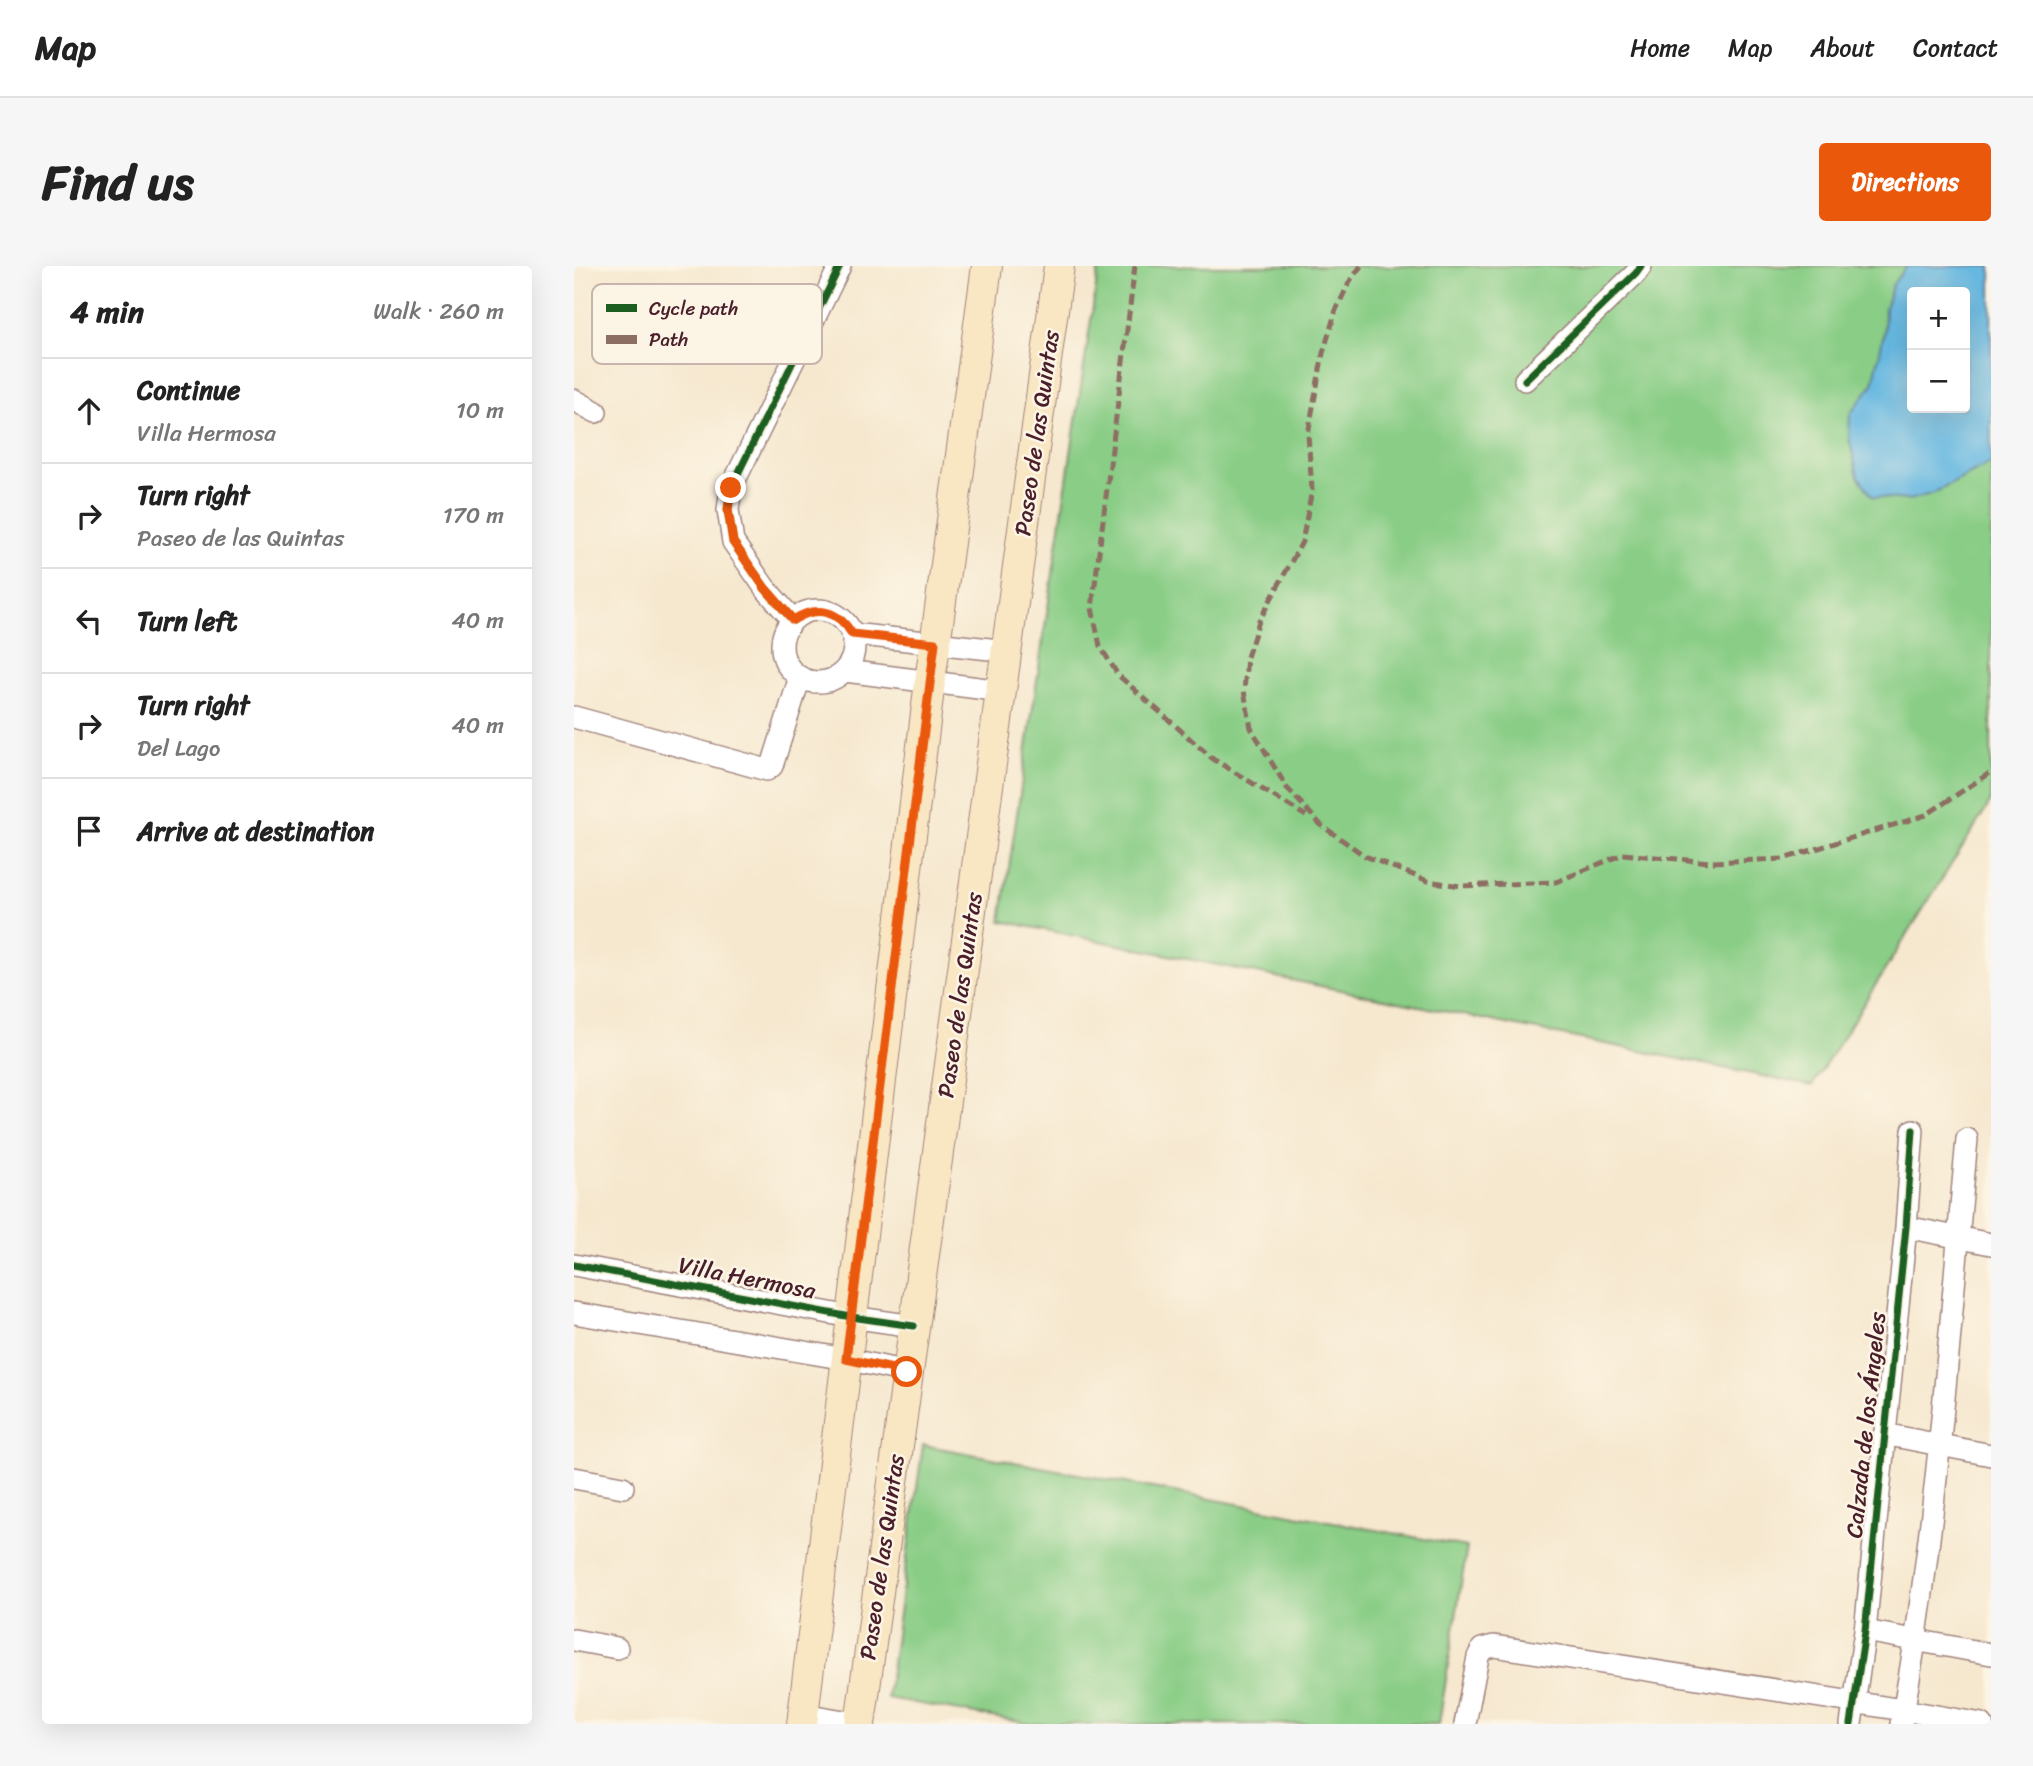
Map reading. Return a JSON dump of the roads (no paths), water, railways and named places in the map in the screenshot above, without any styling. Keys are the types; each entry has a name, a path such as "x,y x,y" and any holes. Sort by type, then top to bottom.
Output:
{"main road":[{"path":"803,1719 930,681 987,266"},
{"name":"Paseo de las Quintas","path":"861,1724 1059,266"}],"street":[{"path":"822,303 840,266"},
{"path":"1525,380 1641,266"},
{"path":"792,364 731,488 728,510 733,542 765,588 793,620"},
{"path":"574,400 596,412"},
{"path":"819,610 833,614 845,622 852,634 855,647 852,660 845,671 835,679 824,682 811,682 800,677 788,666 782,650 784,634 793,620 805,613 819,610"},
{"path":"852,634 1008,651"},
{"path":"845,671 1002,691"},
{"path":"574,717 767,770 772,766 800,677"},
{"name":"Calzada de los Ángeles","path":"1851,1724 1865,1631 1906,1227 1913,1130"},
{"path":"1902,1717 1916,1640 1939,1445 1967,1139"},
{"path":"1906,1227 1991,1244"},
{"name":"Villa Hermosa","path":"574,1265 851,1317 914,1326"},
{"path":"574,1313 846,1359 907,1372"},
{"path":"1884,1434 1991,1455"},
{"path":"574,1478 623,1487"},
{"path":"1865,1631 1991,1654"},
{"path":"574,1640 617,1648"},
{"path":"1465,1724 1478,1657 1487,1646 1855,1702 1902,1717 1982,1724"},
{"path":"803,1719 861,1724"}],"water":[{"path":"1907,266 1991,266 1991,463 1934,493 1909,500 1873,497 1858,476 1849,438 1850,414 1873,384 1884,333 1885,308 1893,284"}]}
